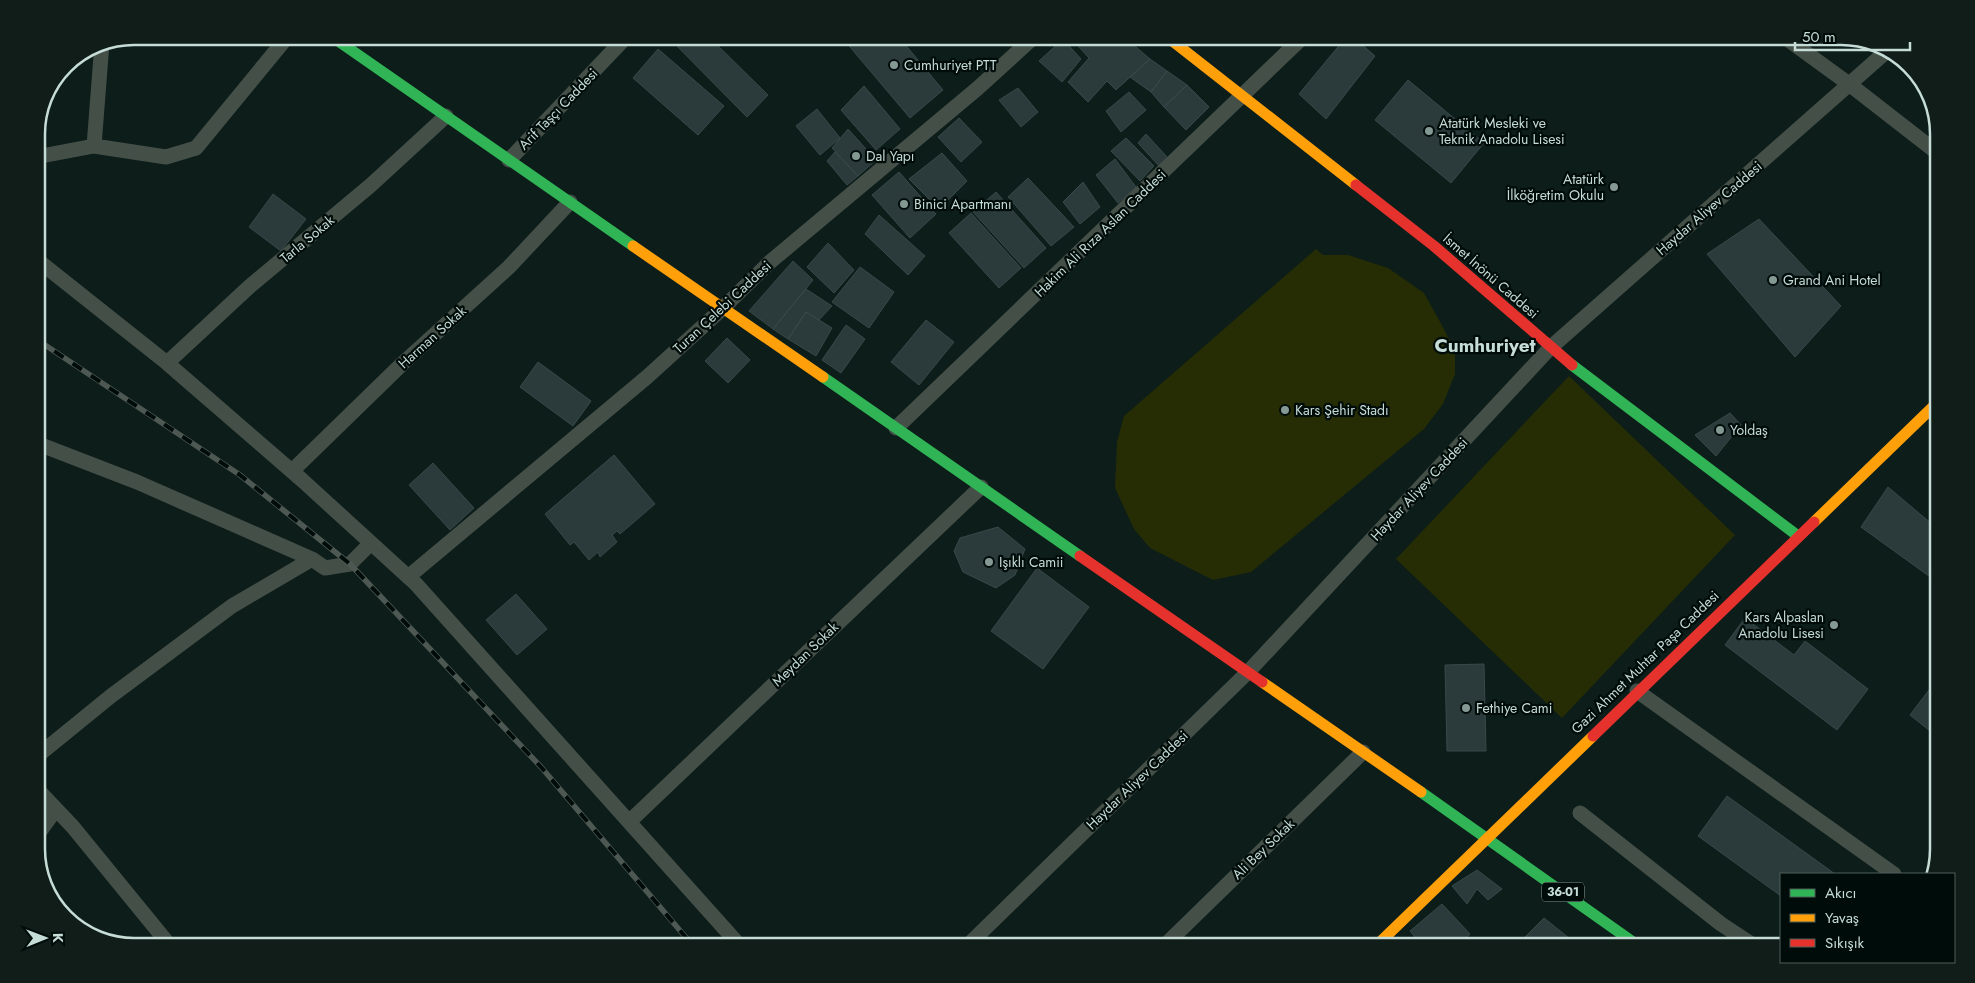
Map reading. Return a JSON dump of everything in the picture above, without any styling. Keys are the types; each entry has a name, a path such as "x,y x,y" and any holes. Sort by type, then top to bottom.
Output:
{"main road":[{"path":"344,45 1486,838"},
{"name":"İsmet İnönü Caddesi","path":"1178,45 1434,246 1550,348 1798,536"},
{"name":"Gazi Ahmet Muhtar Paşa Caddesi","path":"1384,938 1637,691 1930,410"},
{"name":"36-01","path":"1486,838 1621,938"}],"street":[{"path":"45,155 94,146 166,157 196,148 281,45"},
{"name":"Arif Taşçı Caddesi","path":"509,160 618,45"},
{"name":"Turan Çelebi Caddesi","path":"408,577 646,377 723,308 770,262 978,88 1025,45"},
{"name":"Hakim Ali Rıza Aslan Caddesi","path":"896,428 1295,45"},
{"path":"1795,45 1849,84 1930,148"},
{"path":"94,146 101,52"},
{"name":"Haydar Aliyev Caddesi","path":"975,938 1248,672 1550,348 1882,55"},
{"name":"Tarla Sokak","path":"167,363 248,287 371,185 446,116"},
{"name":"Harman Sokak","path":"292,471 402,364 509,267 570,202"},
{"path":"45,266 167,363 292,471 408,577 733,938"},
{"path":"45,446 137,482 312,559 325,568 350,564 371,543"},
{"name":"Meydan Sokak","path":"629,822 981,487"},
{"path":"45,750 111,696 232,606 312,559"},
{"path":"1637,691 1893,873"},
{"name":"Ali Bey Sokak","path":"1172,938 1363,752"},
{"path":"45,797 164,938"},
{"path":"45,824 56,809"},
{"path":"1580,813 1721,924 1742,938"}],"lane":[{"path":"1287,45 1292,48"}],"green space":[{"name":"Kars Şehir Stadı","path":"1316,249 1323,255 1348,255 1388,268 1424,293 1455,350 1455,374 1443,404 1424,429 1251,572 1213,580 1150,548 1134,529 1115,488 1117,442 1124,416"},
{"path":"1569,376 1735,535 1562,718 1396,559"}],"building":[{"path":"676,45 717,45 768,95 747,117"},
{"name":"Cumhuriyet PTT","path":"848,45 906,45 943,90 910,118"},
{"path":"1056,45 1068,45 1081,59 1062,82 1039,61"},
{"path":"1134,45 1150,59 1116,90 1107,81 1088,102 1068,82 1089,58 1078,46"},
{"path":"1340,45 1362,45 1375,56 1326,119 1299,94"},
{"path":"658,49 724,106 698,135 633,78"},
{"path":"1150,59 1167,71 1151,92 1130,77"},
{"path":"1167,71 1187,85 1164,107 1151,92"},
{"name":"Atatürk Mesleki ve Teknik Anadolu Lisesi","path":"1408,80 1484,143 1451,183 1375,120"},
{"path":"1187,85 1209,107 1186,130 1164,107"},
{"path":"864,86 900,129 876,150 841,110"},
{"path":"1018,88 1038,112 1021,127 999,100"},
{"path":"1129,92 1146,110 1121,132 1106,111"},
{"path":"817,109 840,138 820,155 796,126"},
{"path":"959,118 982,142 961,162 938,137"},
{"name":"Dal Yapı","path":"848,129 876,160 858,176 832,148"},
{"path":"1146,134 1168,158 1159,166 1138,143"},
{"path":"1126,138 1154,166 1140,181 1111,151"},
{"path":"835,152 858,176 847,185 827,161"},
{"path":"942,153 967,181 939,209 909,179"},
{"path":"1115,159 1136,187 1118,203 1096,175"},
{"name":"Binici Apartmanı","path":"899,172 936,214 910,238 872,195"},
{"path":"1028,178 1074,227 1051,246 1008,197"},
{"path":"1083,182 1100,207 1080,224 1063,202"},
{"path":"996,192 1046,248 1024,268 973,212"},
{"path":"273,194 306,219 281,251 249,227"},
{"path":"971,213 1021,268 999,288 949,233"},
{"path":"879,215 925,256 908,275 865,234"},
{"name":"Grand Ani Hotel","path":"1759,219 1841,306 1795,357 1707,254"},
{"path":"828,243 854,270 834,293 807,267"},
{"path":"793,261 813,280 773,329 749,311"},
{"path":"860,267 894,292 869,328 832,302"},
{"path":"806,289 832,306 819,320 806,312 788,339 773,329"},
{"path":"806,312 832,328 816,356 788,339"},
{"path":"926,320 954,342 919,385 891,362"},
{"path":"846,325 865,339 841,373 822,360"},
{"path":"727,338 750,360 728,383 705,361"},
{"path":"538,362 591,401 573,426 520,387"},
{"name":"Yoldaş","path":"1730,413 1741,425 1716,456 1695,435"},
{"path":"614,455 655,504 620,534 617,531 612,535 617,542 600,557 598,552 589,560 574,542 570,545 545,514"},
{"path":"433,463 474,508 450,530 409,485"},
{"path":"1888,487 1930,522 1930,577 1861,527"},
{"name":"Işıklı Camii","path":"998,527 1025,549 1015,575 996,588 963,572 954,551 960,538"},
{"path":"1037,568 1089,607 1043,669 991,631"},
{"path":"516,594 547,629 517,655 486,620"},
{"path":"1745,618 1794,655 1805,641 1868,689 1837,730 1725,645"},
{"name":"Fethiye Cami","path":"1484,664 1486,751 1447,751 1445,665"},
{"path":"1930,689 1930,731 1910,715"},
{"path":"1727,796 1834,873 1780,873 1780,895 1698,836"},
{"path":"1477,870 1502,889 1488,900 1477,889 1467,904 1452,886"},
{"path":"1442,904 1470,934 1466,938 1416,938 1410,931"},
{"path":"1544,918 1569,938 1524,938"}],"railway":[{"path":"45,345 240,475 350,564 541,767 686,938"}],"traffic: fast":[{"path":"344,45 633,246"},
{"path":"1572,365 1798,536"},
{"path":"823,377 1080,556"},
{"path":"1421,792 1627,938"}],"traffic: slow":[{"path":"1177,45 1356,185"},
{"path":"633,246 823,377"},
{"path":"1814,522 1930,410"},
{"path":"1262,682 1421,792"},
{"path":"1384,938 1593,736"}],"traffic: jam":[{"path":"1356,185 1434,246 1572,365"},
{"path":"1593,736 1814,522"},
{"path":"1080,556 1262,682"}],"place":[{"name":"Cumhuriyet PTT","path":"894,65"},
{"name":"Atatürk Mesleki ve Teknik Anadolu Lisesi","path":"1429,131"},
{"name":"Dal Yapı","path":"856,156"},
{"name":"Atatürk İlköğretim Okulu","path":"1614,187"},
{"name":"Binici Apartmanı","path":"904,204"},
{"name":"Grand Ani Hotel","path":"1773,280"},
{"name":"Kars Şehir Stadı","path":"1285,410"},
{"name":"Yoldaş","path":"1720,430"},
{"name":"Işıklı Camii","path":"989,562"},
{"name":"Kars Alpaslan Anadolu Lisesi","path":"1834,625"},
{"name":"Fethiye Cami","path":"1466,708"}],"district":[{"name":"Cumhuriyet","path":"1485,345"}]}
